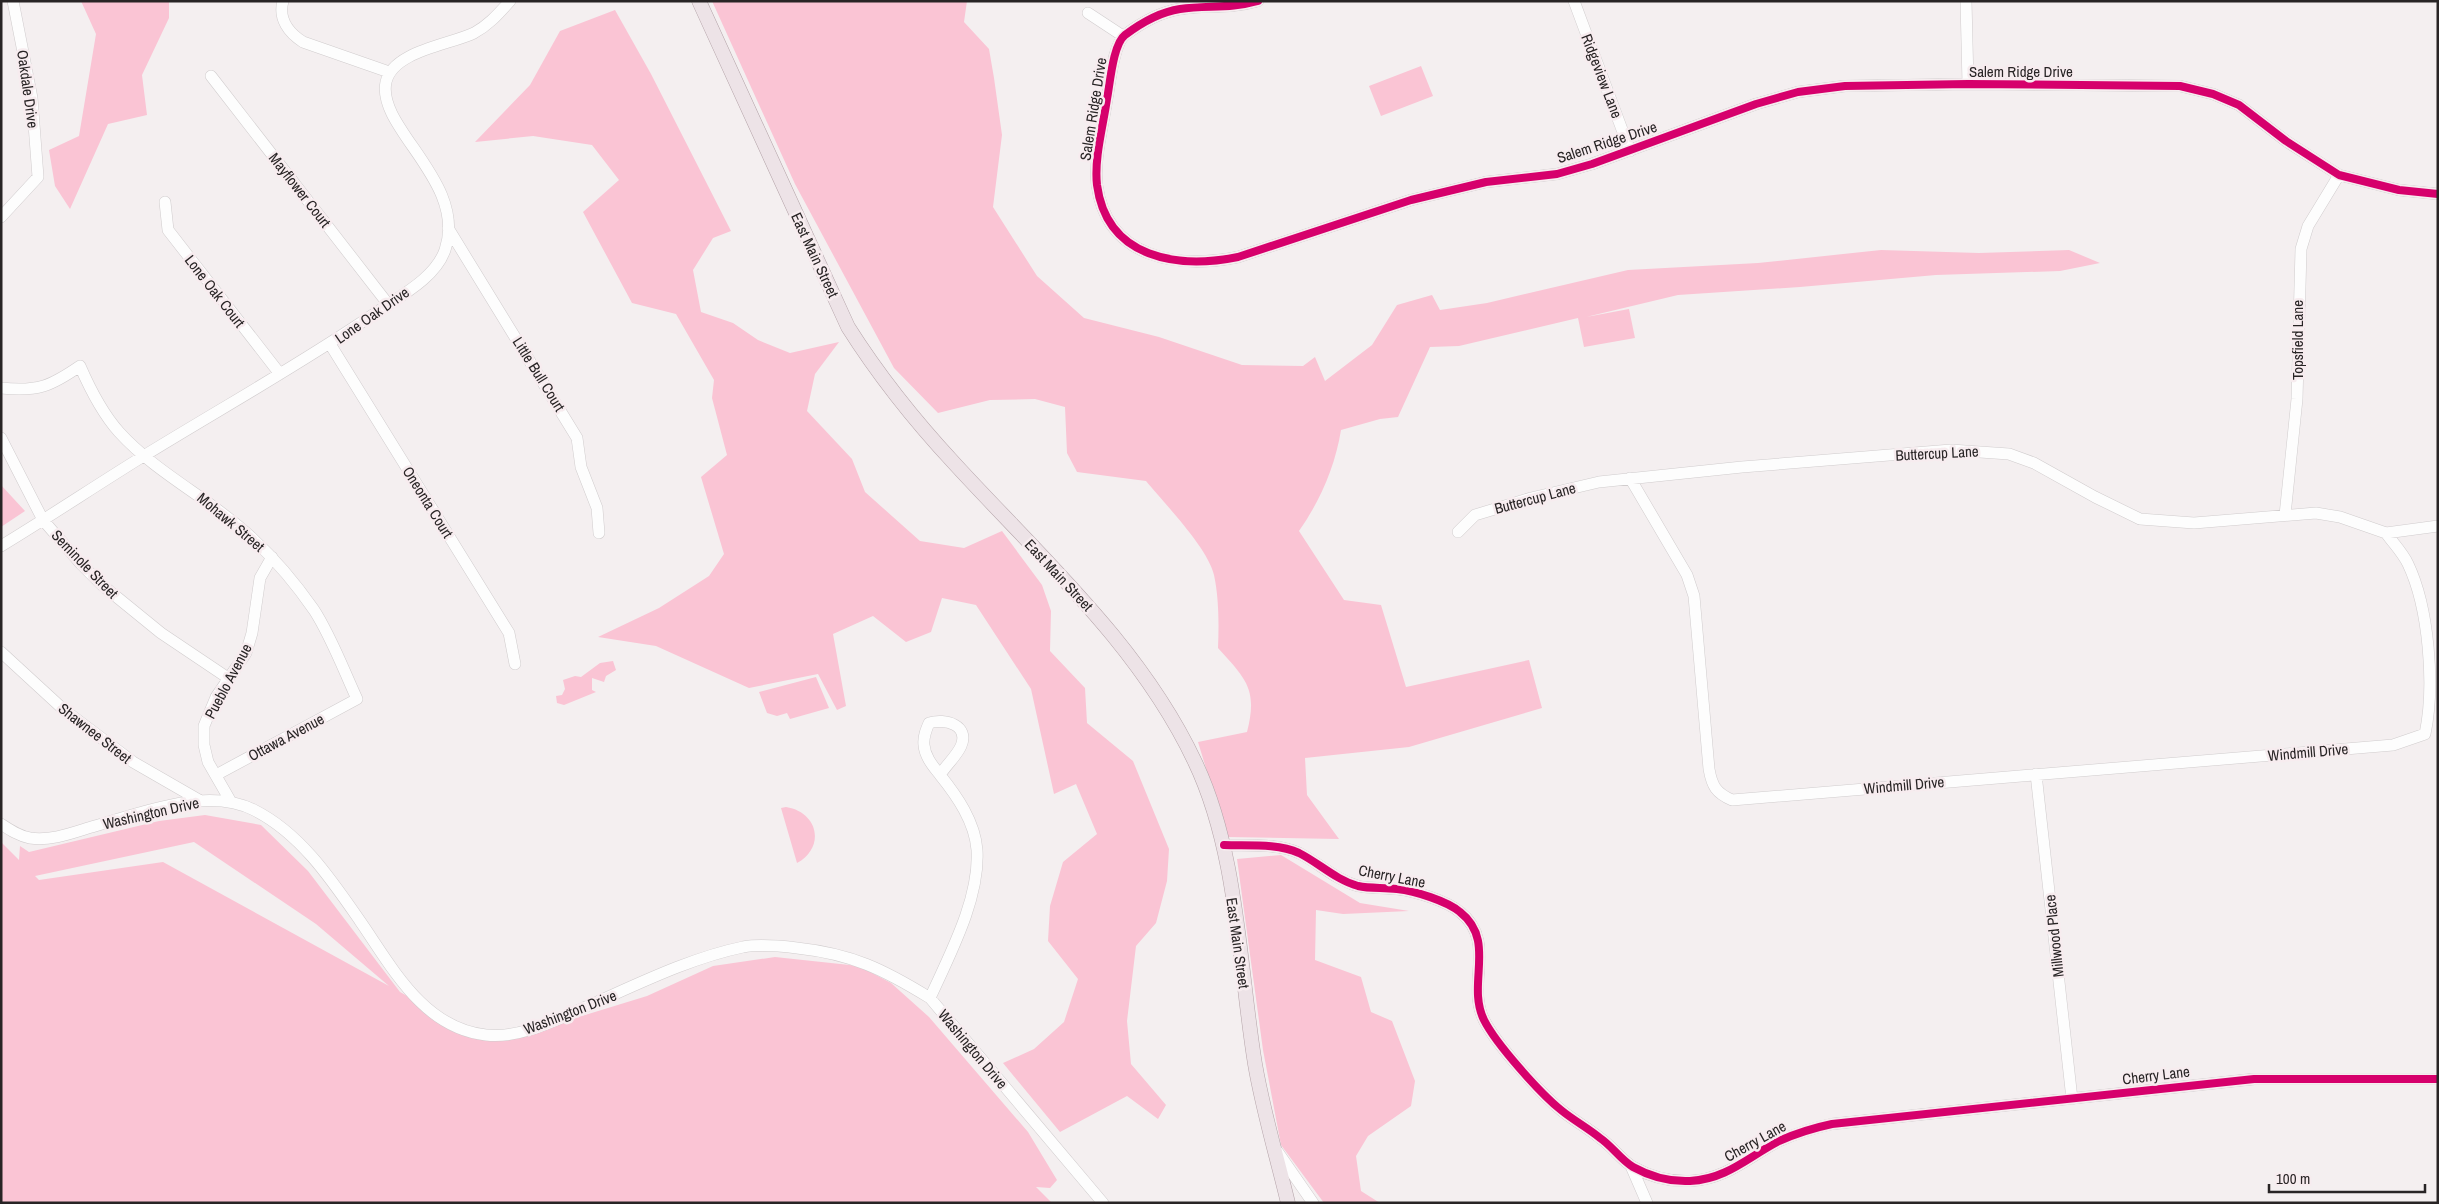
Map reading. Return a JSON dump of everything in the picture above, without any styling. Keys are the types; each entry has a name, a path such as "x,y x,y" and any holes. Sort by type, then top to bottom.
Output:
{"main road":[{"name":"East Main Street","path":"699,1 848,327 878,374 940,448 1066,582 1130,657 1177,728 1195,762 1208,794 1224,845 1256,1066 1288,1203"}],"street":[{"name":"Oakdale Drive","path":"1,217 38,177 32,98 13,1"},
{"path":"283,1 282,16 286,27 293,36 303,42 389,72 403,58 474,33 489,24 510,1"},
{"path":"1088,13 1123,36 1158,15 1178,9 1235,7 1258,1"},
{"name":"Ridgeview Lane","path":"1574,1 1630,151"},
{"path":"1966,1 1968,84"},
{"name":"Salem Ridge Drive","path":"1123,36 1114,59 1098,160 1097,185 1103,209 1114,229 1136,248 1159,258 1214,262 1238,257 1411,200 1486,182 1557,174 1630,151 1756,104 1798,92 1845,86 1968,84 2180,86 2213,94 2239,105 2286,141 2340,175 2391,189 2438,194"},
{"name":"Lone Oak Drive","path":"1,546 144,456 330,344 420,282 435,267 445,250 448,228 444,202 436,181 392,114 386,96 389,72"},
{"name":"Mayflower Court","path":"211,76 388,304"},
{"name":"Topsfield Lane","path":"2285,515 2297,399 2301,249 2308,226 2340,175"},
{"name":"Lone Oak Court","path":"165,202 168,230 280,374"},
{"name":"Little Bull Court","path":"448,228 577,438 581,466 597,508 599,533"},
{"name":"Oneonta Court","path":"330,344 509,634 515,664"},
{"name":"Mohawk Street","path":"1,388 26,389 54,384 80,366 90,388 118,431 144,456 232,520 272,557 315,612 357,699"},
{"name":"Seminole Street","path":"1,438 43,520 102,585 160,633 228,678"},
{"name":"Buttercup Lane","path":"1458,532 1475,515 1551,493 1599,482 1951,450 1984,450 2009,454 2034,463 2095,497 2140,519 2194,523 2316,513 2340,518 2386,533 2438,526"},
{"name":"Windmill Drive","path":"1630,478 1687,575 1694,596 1709,769 1712,784 1720,795 1732,800 2393,744 2425,734 2430,710 2424,613 2418,586 2407,562 2386,533"},
{"name":"Pueblo Avenue","path":"231,802 206,754 204,726 216,697 246,653 254,625 260,578 272,557"},
{"name":"Shawnee Street","path":"1,652 63,709 133,762 199,800"},
{"name":"Ottawa Avenue","path":"216,775 357,699"},
{"path":"930,998 956,940 977,874 977,847 972,827 940,775 932,766 923,745 929,723 939,720 948,721 956,725 962,734 962,744 940,775"},
{"name":"Millwood Place","path":"2036,774 2072,1099"},
{"name":"Washington Drive","path":"1,824 12,832 30,838 57,837 154,809 199,800 231,802 251,808 276,822 305,848 358,918 405,987 426,1008 446,1021 486,1035 516,1033 550,1023 681,967 746,946 784,946 827,951 867,962 895,976 930,998 1103,1203"},
{"name":"Cherry Lane","path":"1224,845 1278,848 1298,852 1356,885 1375,889 1396,888 1424,895 1460,911 1474,927 1480,945 1478,1001 1483,1019 1495,1038 1549,1099 1602,1138 1631,1166 1666,1181 1692,1181 1714,1177 1734,1170 1755,1155 1801,1131 1832,1124 2254,1080 2438,1079"},
{"path":"1274,1147 1313,1203"},
{"path":"1631,1166 1647,1203"}],"shaded area":[{"path":"81,1 169,1 169,18 142,75 147,115 108,124 70,209 55,186 49,150 79,136 96,34"},
{"path":"712,1 967,1 964,22 989,49 1002,135 993,207 1037,276 1084,318 1159,337 1242,365 1303,366 1315,357 1325,381 1372,345 1397,305 1432,295 1440,310 1487,303 1628,270 1758,263 1881,250 1979,253 2069,250 2100,263 2060,271 1936,275 1678,295 1586,317 1629,309 1635,338 1584,347 1578,318 1459,346 1430,347 1398,417 1380,419 1341,430 1335,457 1326,483 1314,508 1299,531 1344,600 1381,605 1406,687 1529,660 1542,708 1409,747 1305,758 1307,795 1339,839 1227,837 1198,742 1247,732 1251,705 1250,695 1236,668 1218,648 1216,584 1210,564 1195,539 1146,481 1077,472 1067,453 1065,407 1035,399 990,400 938,413 894,368 795,184"},
{"path":"615,10 651,74 731,231 713,238 693,270 701,312 733,323 758,340 790,353 839,342 815,374 807,411 852,459 865,492 920,541 964,548 1002,531 1042,585 1051,611 1050,651 1085,688 1087,723 1133,761 1169,849 1167,881 1156,923 1136,946 1127,1021 1131,1064 1166,1105 1158,1119 1127,1096 1060,1132 1003,1063 1034,1049 1064,1022 1078,979 1048,941 1050,906 1063,862 1097,834 1076,784 1054,794 1031,689 976,605 942,598 931,632 906,642 873,616 833,634 846,706 837,710 818,674 749,688 656,646 598,637 659,608 709,576 724,554 701,477 727,455 712,398 714,380 676,314 632,303 583,212 619,180 592,145 533,136 475,142 530,85 560,31"},
{"path":"1421,66 1433,96 1381,116 1369,86"},
{"path":"1,485 25,511 1,527"},
{"path":"613,661 616,670 606,676 604,682 592,678 592,690 596,692 564,705 557,703 556,696 562,695 565,689 563,680 575,676 581,677 600,663"},
{"path":"816,677 829,708 790,719 787,713 777,716 767,713 759,692"},
{"path":"786,807 797,810 805,816 811,823 814,831 815,840 812,848 797,863 781,808"},
{"path":"205,815 261,825 308,871 400,992 486,1040 520,1035 647,996 713,966 775,957 859,966 891,983 929,1017 1028,1132 1057,1180 1050,1188 1036,1187 1052,1203 1,1203 1,842 19,860 20,846 29,852 159,821","holes":["194,842 316,924 389,986 163,862 39,880 35,876"]},
{"path":"1281,855 1360,903 1409,911 1343,914 1316,910 1315,960 1361,977 1371,1012 1392,1021 1415,1081 1411,1106 1368,1136 1356,1156 1361,1191 1380,1203 1324,1203 1281,1145 1263,1050 1237,859"}],"cycle path":[{"path":"1258,1 1238,5 1180,9 1165,13 1144,22 1121,40 1115,55 1099,142 1097,185 1103,210 1115,229 1130,243 1149,253 1170,259 1192,261 1238,257 1411,200 1486,182 1557,174 1592,164 1756,104 1798,92 1845,86 1968,84 2180,86 2213,94 2239,105 2286,141 2339,175 2399,190 2438,194"},
{"path":"1224,845 1262,846 1290,850 1306,857 1335,876 1358,886 1392,888 1413,892 1439,900 1460,912 1471,923 1477,936 1479,949 1479,1006 1484,1020 1508,1055 1552,1102 1604,1141 1624,1161 1647,1174 1667,1180 1690,1181 1715,1176 1737,1166 1779,1141 1805,1131 1832,1124 2254,1079 2438,1079"}]}
